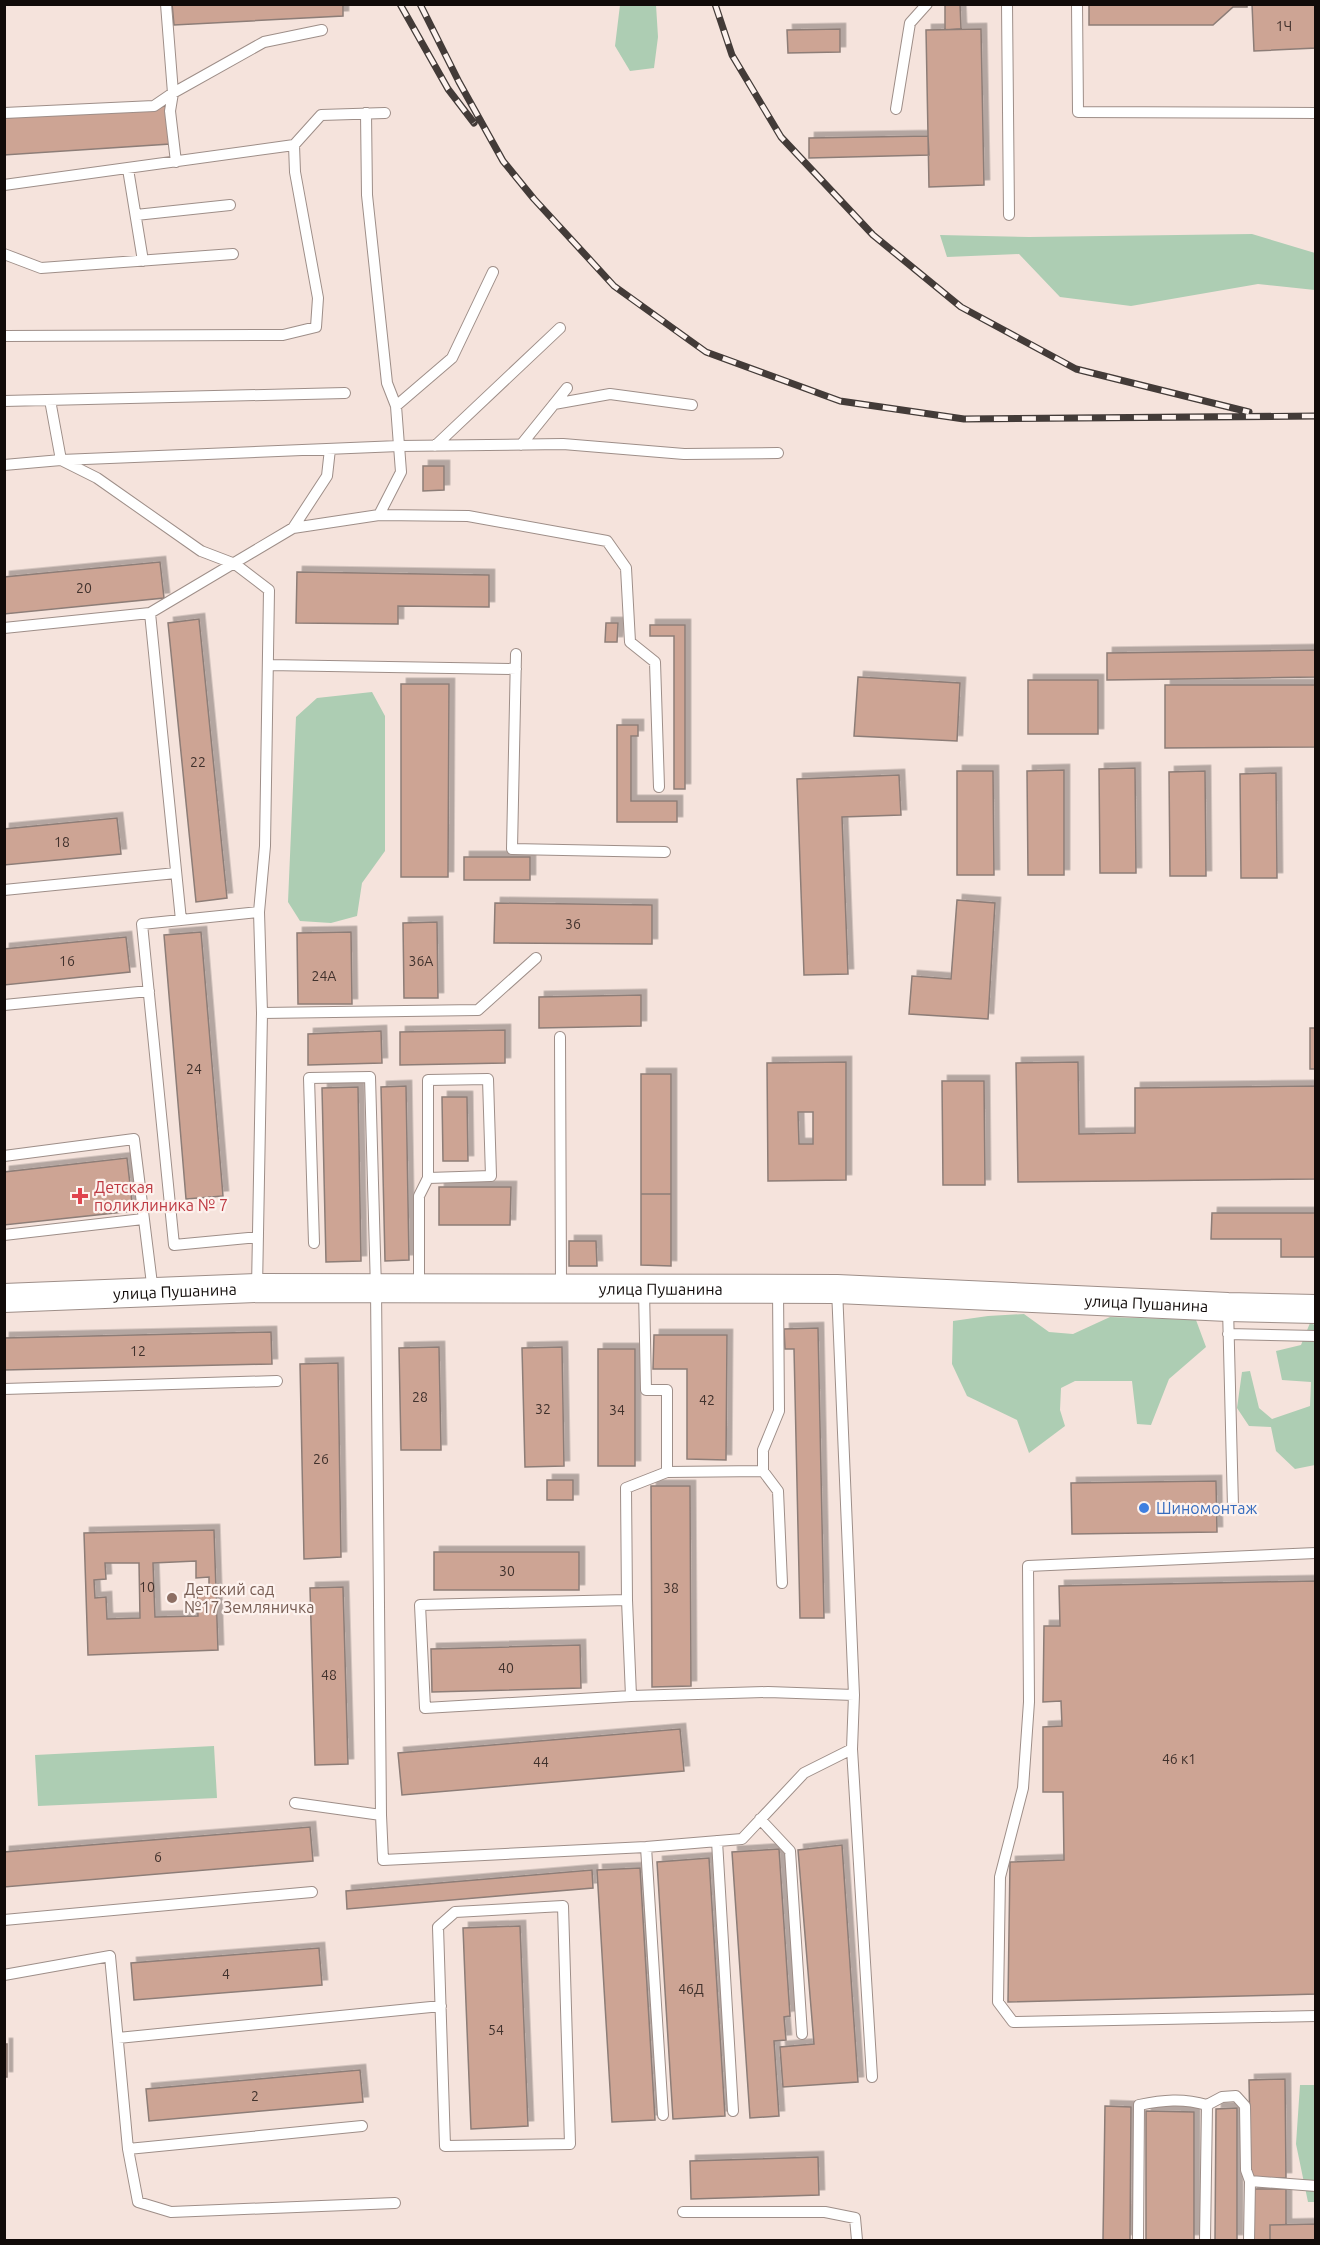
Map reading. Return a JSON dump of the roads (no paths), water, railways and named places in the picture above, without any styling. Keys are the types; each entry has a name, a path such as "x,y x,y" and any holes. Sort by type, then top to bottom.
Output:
{"street":[{"name":"улица Пушанина","path":"4,1298 257,1288 837,1289 1228,1321 1316,1309"}],"lane":[{"path":"166,4 173,93 170,111 176,162"},
{"path":"896,109 910,23 927,4"},
{"path":"1007,4 1009,215"},
{"path":"1077,4 1078,112 1316,113"},
{"path":"4,113 154,106 264,42 322,30"},
{"path":"366,113 366,195 387,383 396,406 401,472 379,515"},
{"path":"4,185 294,145 321,116 385,113"},
{"path":"4,336 283,335 316,327 318,297 295,172 294,145"},
{"path":"128,169 143,261"},
{"path":"136,215 230,205"},
{"path":"4,254 41,268 233,254"},
{"path":"396,406 452,358 493,272"},
{"path":"435,446 560,328"},
{"path":"521,445 567,388"},
{"path":"4,401 345,393"},
{"path":"554,404 610,394 692,405"},
{"path":"50,400 61,460"},
{"path":"4,465 61,460 399,446 563,444 684,454 778,453"},
{"path":"293,528 327,476 330,449"},
{"path":"61,460 97,478 201,551 236,564 269,590 265,846 259,912 262,1013 257,1288"},
{"path":"4,628 150,614 293,528 379,515 468,516 607,541 626,568 630,642 655,662 659,787"},
{"path":"150,614 181,920"},
{"path":"516,654 512,849 665,852"},
{"path":"268,664 516,669"},
{"path":"4,890 176,873"},
{"path":"258,1237 174,1245 142,924 259,912"},
{"path":"262,1013 478,1010 536,958"},
{"path":"4,1005 149,991"},
{"path":"560,1037 561,1290"},
{"path":"314,1244 309,1078 370,1077 376,1289 383,1860 646,1847 742,1839 804,1773 852,1749"},
{"path":"419,1289 419,1196 428,1178 428,1080 488,1079 491,1176 428,1178"},
{"path":"4,1156 134,1139 153,1292"},
{"path":"4,1235 143,1219"},
{"path":"837,1289 855,1695 852,1749 872,2077"},
{"path":"644,1290 646,1390 667,1390 667,1472"},
{"path":"778,1290 779,1411 764,1450 763,1471 777,1491 782,1583"},
{"path":"1233,1507 1228,1321 1316,1336"},
{"path":"4,1389 277,1381"},
{"path":"631,1696 626,1488 667,1472 763,1471"},
{"path":"1316,1553 1028,1566 1029,1702 1025,1767 1023,1788 1000,1877 998,2002 1013,2022 1316,2016"},
{"path":"627,1600 420,1605 425,1708 631,1696 768,1692 855,1695"},
{"path":"295,1803 381,1815"},
{"path":"760,1819 790,1851 802,2034"},
{"path":"717,1841 733,2111"},
{"path":"646,1847 663,2115"},
{"path":"4,1920 312,1892"},
{"path":"562,1906 570,2144 445,2146 441,2006 438,1927 455,1912 562,1906"},
{"path":"4,1975 110,1956 128,2149 138,2202 171,2212 395,2203"},
{"path":"118,2038 441,2006"},
{"path":"1138,2241 1139,2105 1161,2100 1189,2100 1207,2105 1222,2097 1236,2096 1245,2106 1246,2170 1250,2181 1249,2241"},
{"path":"1205,2241 1207,2105"},
{"path":"128,2149 362,2126"},
{"path":"1250,2181 1316,2186"},
{"path":"683,2212 825,2212 855,2218 857,2241"}],"railway":[{"path":"400,4 448,89 474,123"},
{"path":"420,4 459,82 503,161 534,199 614,286 706,352 840,401 964,419 1316,416"},
{"path":"715,4 732,55 781,137 873,235 961,307 1076,369 1249,412"}],"place":[{"name":"Детская поликлиника № 7","path":"80,1196"},
{"name":"Шиномонтаж","path":"1144,1508"},
{"name":"Детский сад №17 Земляничка","path":"172,1598"}]}
